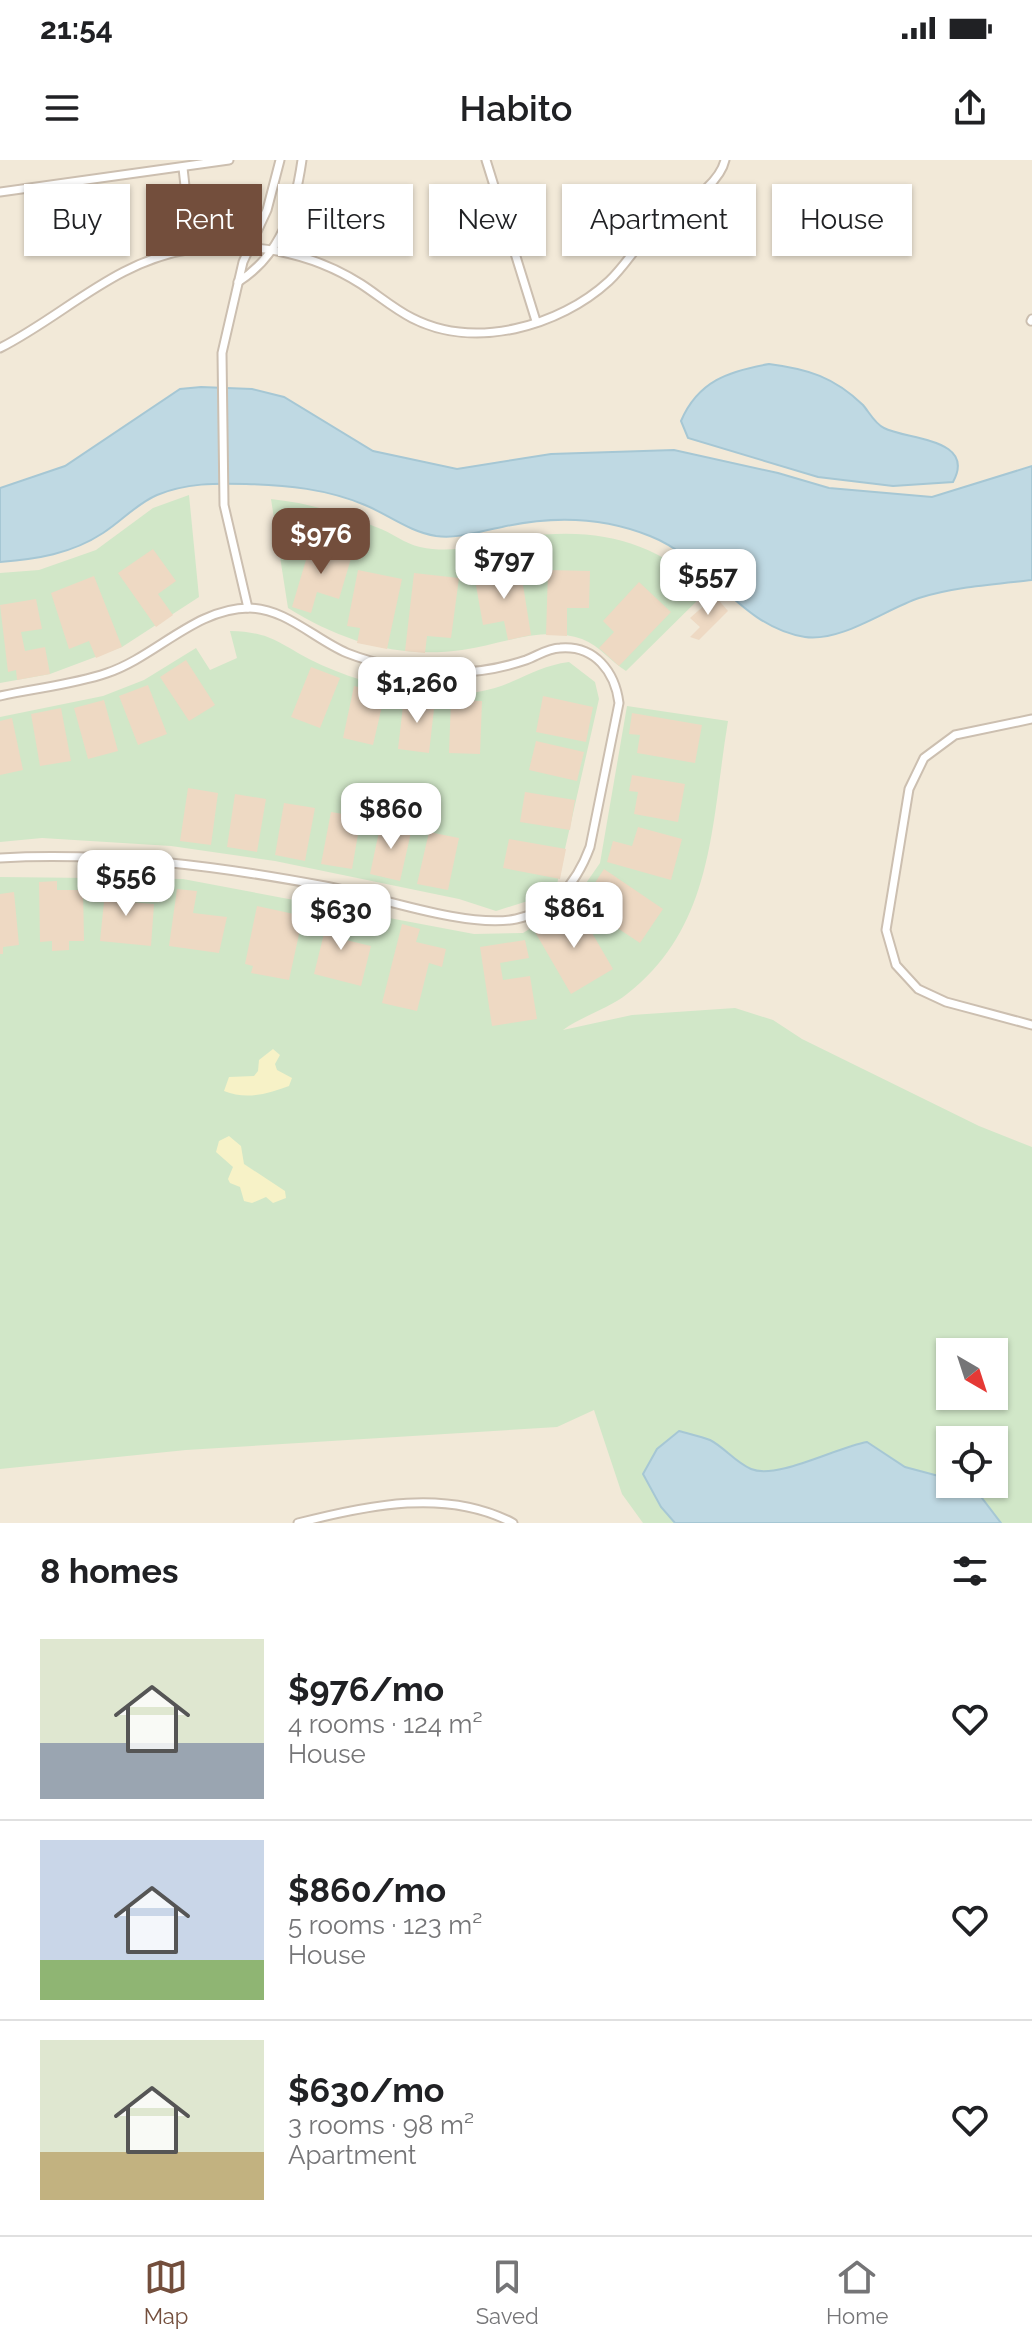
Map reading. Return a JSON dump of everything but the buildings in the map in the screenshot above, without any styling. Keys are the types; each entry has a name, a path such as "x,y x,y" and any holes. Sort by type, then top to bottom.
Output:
{"lane":[{"path":"0,192 229,160"},
{"path":"262,220 280,160"},
{"path":"238,282 275,249 289,214 302,160"},
{"path":"486,160 536,321"},
{"path":"262,248 275,249 333,268 412,318 442,329 474,334 506,331 588,298 611,280 660,223 709,187 718,177 725,160"},
{"path":"183,168 185,184"},
{"path":"0,348 28,334 89,289 122,271 170,256"},
{"path":"246,256 232,302 222,380 224,505 248,608"},
{"path":"0,696 107,673 145,657 201,621 248,608 273,613 347,653 418,671 491,669 560,648 595,657 608,669 617,685 617,722 590,847 571,886 537,912 495,921 329,887 183,863 89,856 0,858"},
{"path":"1032,719 955,735 924,758 909,789 886,930 896,965 918,989 946,1002 1032,1025"},
{"path":"298,1523 429,1501 460,1502 490,1510 513,1523"}],"shaded area":[{"path":"0,160 1032,160 1032,1523 0,1523"}],"green space":[{"path":"189,495 199,597 122,647 50,674 0,683 0,573 39,570 96,550 153,508"},
{"path":"271,499 337,513 382,529 414,545 434,549 459,549 549,534 599,536 622,541 666,559 708,590 626,671 588,642 567,635 537,635 477,648 438,652 371,645 329,630 288,608"},
{"path":"230,631 280,642 309,659 349,676 420,693 478,692 546,667 569,662 595,682 599,699 557,884 531,900 496,911 459,899 275,861 171,846 42,838 0,842 0,717 103,696 144,680 196,648 210,670 237,658"},
{"path":"627,706 728,721 704,870 678,937 656,967 627,994 563,1030 632,1015 735,1008 773,1020 802,1039 979,1126 1032,1147 1032,1523 643,1523 622,1494 594,1410 557,1427 186,1450 0,1469 0,877 183,879 474,934 523,933 573,902 600,863"}],"sand":[{"path":"273,1049 280,1055 275,1064 277,1070 292,1078 289,1086 257,1095 224,1091 229,1077 254,1076 259,1060"},
{"path":"229,1136 241,1146 244,1164 285,1191 286,1198 273,1203 266,1197 252,1203 244,1201 240,1187 228,1179 233,1167 216,1152 219,1141"}],"water":[{"path":"769,364 808,372 831,381 852,395 881,426 948,449 956,457 958,468 953,482 893,486 818,477 688,438 681,421 696,396 716,380"},
{"path":"180,389 252,389 284,397 373,451 457,469 551,454 674,450 778,473 829,488 932,497 1032,466 1032,580 932,594 849,630 834,635 805,637 782,631 762,620 671,547 650,536 614,525 577,520 539,521 445,537 417,531 365,505 336,495 292,487 235,484 201,485 168,491 142,503 103,533 79,546 40,557 0,562 0,488 65,466"},
{"path":"679,1431 710,1440 745,1466 762,1471 791,1467 867,1442 905,1467 936,1475 936,1498 982,1498 1001,1523 675,1523 661,1507 643,1474 657,1449"}]}
